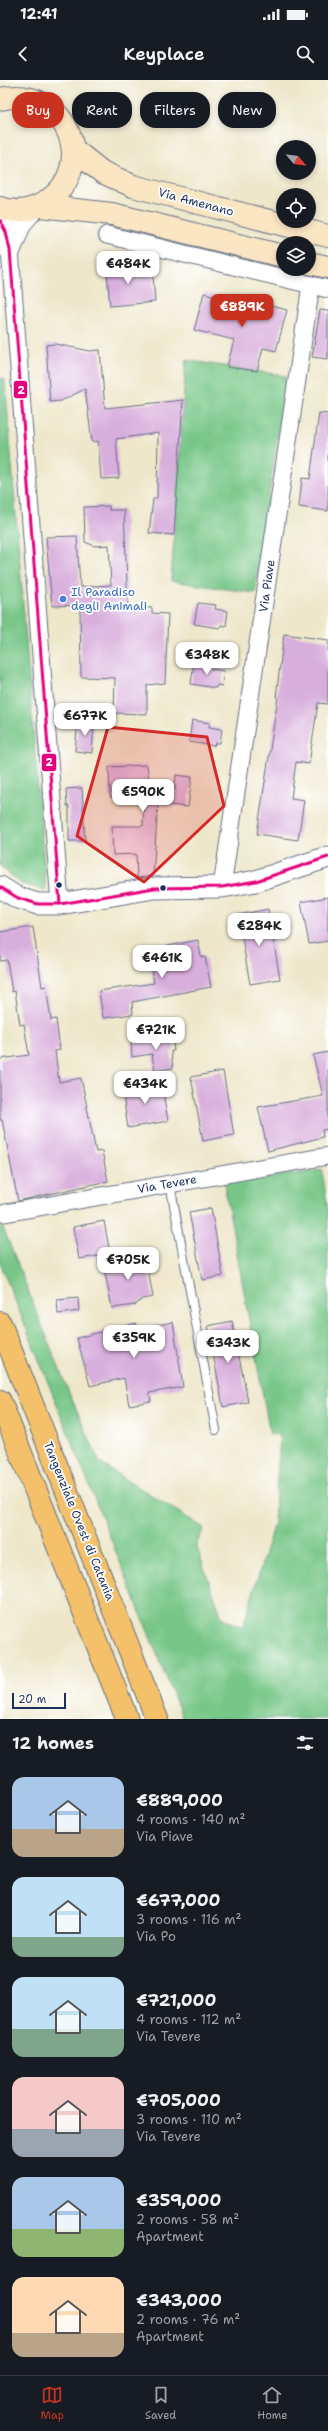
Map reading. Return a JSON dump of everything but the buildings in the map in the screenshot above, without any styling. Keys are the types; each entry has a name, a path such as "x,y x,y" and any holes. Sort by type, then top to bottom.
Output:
{"highway":[{"name":"Tangenziale Ovest di Catania","path":"0,1324 158,1719"},
{"path":"0,1401 127,1719"}],"main road":[{"path":"0,208 23,211 37,207 52,198 65,182 73,163 73,149 70,134 63,120 52,109 39,101 24,97 3,97"},
{"name":"Via Amenano","path":"73,149 102,172 134,186 328,236"},
{"path":"37,207 112,214 276,254"},
{"path":"316,265 328,268"}],"street":[{"path":"10,250 22,223 37,207"},
{"path":"0,220 6,232 10,250 60,904"},
{"path":"107,235 328,289"},
{"name":"Via Piave","path":"222,887 311,285"},
{"path":"0,887 18,898 38,904 60,904 154,888 222,887 256,881 328,857"},
{"name":"Via Tevere","path":"5,1213 328,1156"}],"lane":[{"path":"170,1184 216,1430"}],"highlighted area":[{"path":"108,727 207,737 224,806 144,882 77,836"}],"green space":[{"path":"186,360 286,376 255,593 171,581"},
{"path":"0,379 5,379 46,890 21,884 0,866"},
{"path":"322,1170 328,1211 328,1719 183,1719 0,1263 0,1220 67,1388 100,1463 204,1528 196,1545 222,1618 243,1627 274,1523 280,1435 270,1434 224,1183"}],"transit line":[{"name":"2","path":"0,220 6,232 10,250 60,904"},
{"name":"2","path":"0,887 18,898 38,904 60,904 154,888 222,887 256,881 328,857"}],"place":[{"name":"Il Paradiso degli Animali","path":"63,599"}]}
